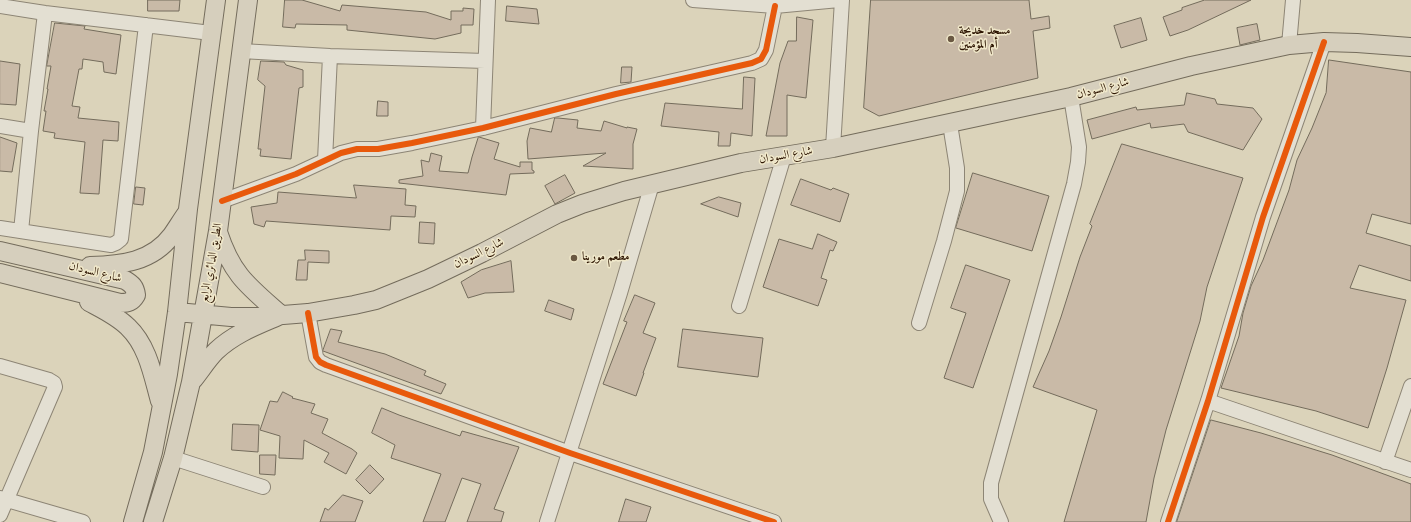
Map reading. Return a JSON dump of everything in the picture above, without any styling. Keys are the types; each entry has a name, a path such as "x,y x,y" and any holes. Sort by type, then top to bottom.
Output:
{"main road":[{"path":"133,522 151,458 162,408 177,312 188,210 216,0"},
{"name":"الطريق الدائري الرابع","path":"153,522 173,458 191,382 218,231 248,0"},
{"name":"شارع السودان","path":"177,312 231,317 258,317 308,313 354,306 428,279 557,214 582,204 652,184 742,163 833,148 1071,98 1191,66 1289,45 1324,42 1411,46"},
{"path":"73,267 126,264 143,258 160,248 172,236 188,210"},
{"path":"191,382 216,351 232,338 250,328 281,315 244,282 225,251 218,231"},
{"name":"شارع السودان","path":"0,251 124,280 131,283 136,289 136,295 133,300 126,303 120,303 0,273"},
{"path":"68,289 115,316 129,328 141,344 151,368 162,408"}],"street":[{"path":"483,128 488,0"},
{"path":"693,0 774,6 839,0"},
{"path":"833,148 842,0"},
{"path":"1289,45 1293,0"},
{"path":"0,6 45,13 211,33"},
{"path":"222,201 296,174 342,153 357,149 378,149 483,128 616,94 752,63 761,59 766,50 774,6"},
{"path":"21,231 45,13"},
{"path":"0,228 111,245 121,239 146,25"},
{"path":"1168,522 1208,401 1263,217 1324,42"},
{"path":"242,51 330,56 485,61"},
{"path":"325,160 330,56"},
{"path":"1001,522 992,498 991,483 1074,184 1078,162 1079,147 1071,98"},
{"path":"919,322 944,241 957,192 958,168 950,124"},
{"path":"0,126 31,131"},
{"path":"739,306 784,156"},
{"path":"547,522 620,293 652,184"},
{"path":"308,313 316,357 320,362 326,365 570,453 774,522"},
{"path":"0,366 49,380 54,383 55,387 3,498 0,515"},
{"path":"1385,462 1411,386"},
{"path":"1208,401 1411,470"},
{"path":"173,458 263,487"},
{"path":"3,498 83,522"}],"building":[{"path":"148,0 180,0 179,11 148,11"},
{"path":"285,0 302,0 340,11 342,5 426,12 451,20 451,11 463,11 463,8 474,9 473,25 461,25 461,33 435,39 347,30 347,25 296,24 295,28 283,27"},
{"name":"مسجد خديجة أم المؤمنين","path":"871,0 1029,0 1031,19 1049,16 1050,28 1033,31 1038,78 879,116 864,108"},
{"path":"1205,0 1251,0 1188,30 1170,36 1163,17 1182,10 1182,8"},
{"path":"507,6 537,9 539,24 506,21"},
{"path":"797,17 813,20 806,98 787,95 787,136 766,136 780,63 788,41 796,41"},
{"path":"1141,18 1147,40 1121,48 1114,26"},
{"path":"55,23 85,26 84,29 121,35 116,74 104,72 103,62 83,59 82,69 79,69 72,106 80,107 78,118 119,122 118,141 103,140 99,194 80,193 85,142 54,138 55,133 43,131 46,111 44,111 51,66 47,66"},
{"path":"1257,24 1260,40 1240,45 1237,28"},
{"path":"1329,60 1411,72 1411,224 1372,214 1366,233 1411,246 1411,281 1359,265 1350,288 1406,300 1368,428 1316,411 1221,388 1239,336 1243,313 1251,286 1263,260 1289,190 1297,160 1326,93"},
{"path":"0,61 20,64 16,105 0,104"},
{"path":"261,61 284,62 286,65 303,70 303,87 299,88 291,159 260,156 261,149 258,149 265,86 258,80"},
{"path":"622,67 632,67 631,82 621,83"},
{"path":"744,77 755,78 752,136 731,133 730,146 718,146 719,132 661,126 665,103 742,109"},
{"path":"1187,93 1215,99 1217,104 1253,108 1262,119 1243,150 1188,132 1184,124 1151,128 1150,123 1092,139 1087,120 1136,107 1137,110 1184,105"},
{"path":"378,101 388,102 388,116 377,116"},
{"path":"555,118 578,120 577,128 601,131 604,121 627,128 637,129 633,144 633,169 583,166 606,153 528,159 527,141 530,128 551,132"},
{"path":"0,137 17,143 12,172 0,171"},
{"path":"479,137 499,143 494,159 520,167 520,162 532,162 532,170 534,173 510,174 506,195 399,183 399,180 423,176 421,160 429,162 431,153 442,156 439,171 468,173"},
{"path":"1122,144 1243,178 1207,287 1200,321 1166,430 1154,478 1146,522 1064,522 1097,410 1033,387 1049,351 1080,257 1092,226 1090,224"},
{"path":"973,173 1049,196 1032,251 956,228"},
{"path":"565,175 575,193 555,204 545,186"},
{"path":"801,179 831,190 833,188 849,194 840,222 791,205"},
{"path":"354,185 406,189 405,205 416,206 415,217 391,216 390,230 266,221 264,227 254,224 251,207 277,203 278,192 356,198"},
{"path":"136,187 145,188 143,205 134,204"},
{"path":"719,197 741,203 738,217 701,204"},
{"path":"420,222 435,223 434,244 419,243"},
{"path":"818,234 837,242 833,251 830,250 821,278 827,280 818,306 763,287 779,239 812,249"},
{"path":"305,250 329,251 329,263 308,262 307,280 296,280 298,260 305,260"},
{"path":"511,261 514,292 485,293 468,298 461,282 481,270"},
{"path":"966,265 1010,280 973,388 944,378 966,313 951,308"},
{"path":"635,295 655,303 643,333 656,338 636,396 603,384 627,322 624,321"},
{"path":"549,300 574,309 571,320 545,311"},
{"path":"331,329 342,331 338,342 385,354 426,371 424,375 446,384 441,394 323,351"},
{"path":"683,329 763,338 758,377 678,367"},
{"path":"283,392 293,397 292,398 315,404 311,413 328,419 322,433 357,453 346,474 324,462 329,453 304,440 303,459 279,458 280,436 260,430 270,401 277,402"},
{"path":"382,408 460,436 462,431 519,447 494,509 504,512 501,522 467,522 481,484 462,478 445,522 423,522 441,474 391,458 395,445 372,433"},
{"path":"1211,420 1261,433 1332,455 1411,484 1411,522 1177,522"},
{"path":"233,424 259,425 258,452 232,450"},
{"path":"260,455 276,455 275,475 260,474"},
{"path":"370,465 384,479 370,494 356,480"},
{"path":"343,495 363,501 355,522 320,522 325,508 328,510"},
{"path":"626,499 651,507 646,522 619,522"}],"cycle path":[{"path":"222,201 296,174 341,153 357,149 378,149 483,128 616,94 752,63 761,59 766,50 775,6"},
{"path":"1168,522 1208,401 1263,217 1324,42"},
{"path":"308,313 316,357 320,362 326,365 570,453 774,522"}],"place":[{"name":"مسجد خديجة أم المؤمنين","path":"951,39"},
{"name":"مطعم مورينا","path":"574,258"}]}
